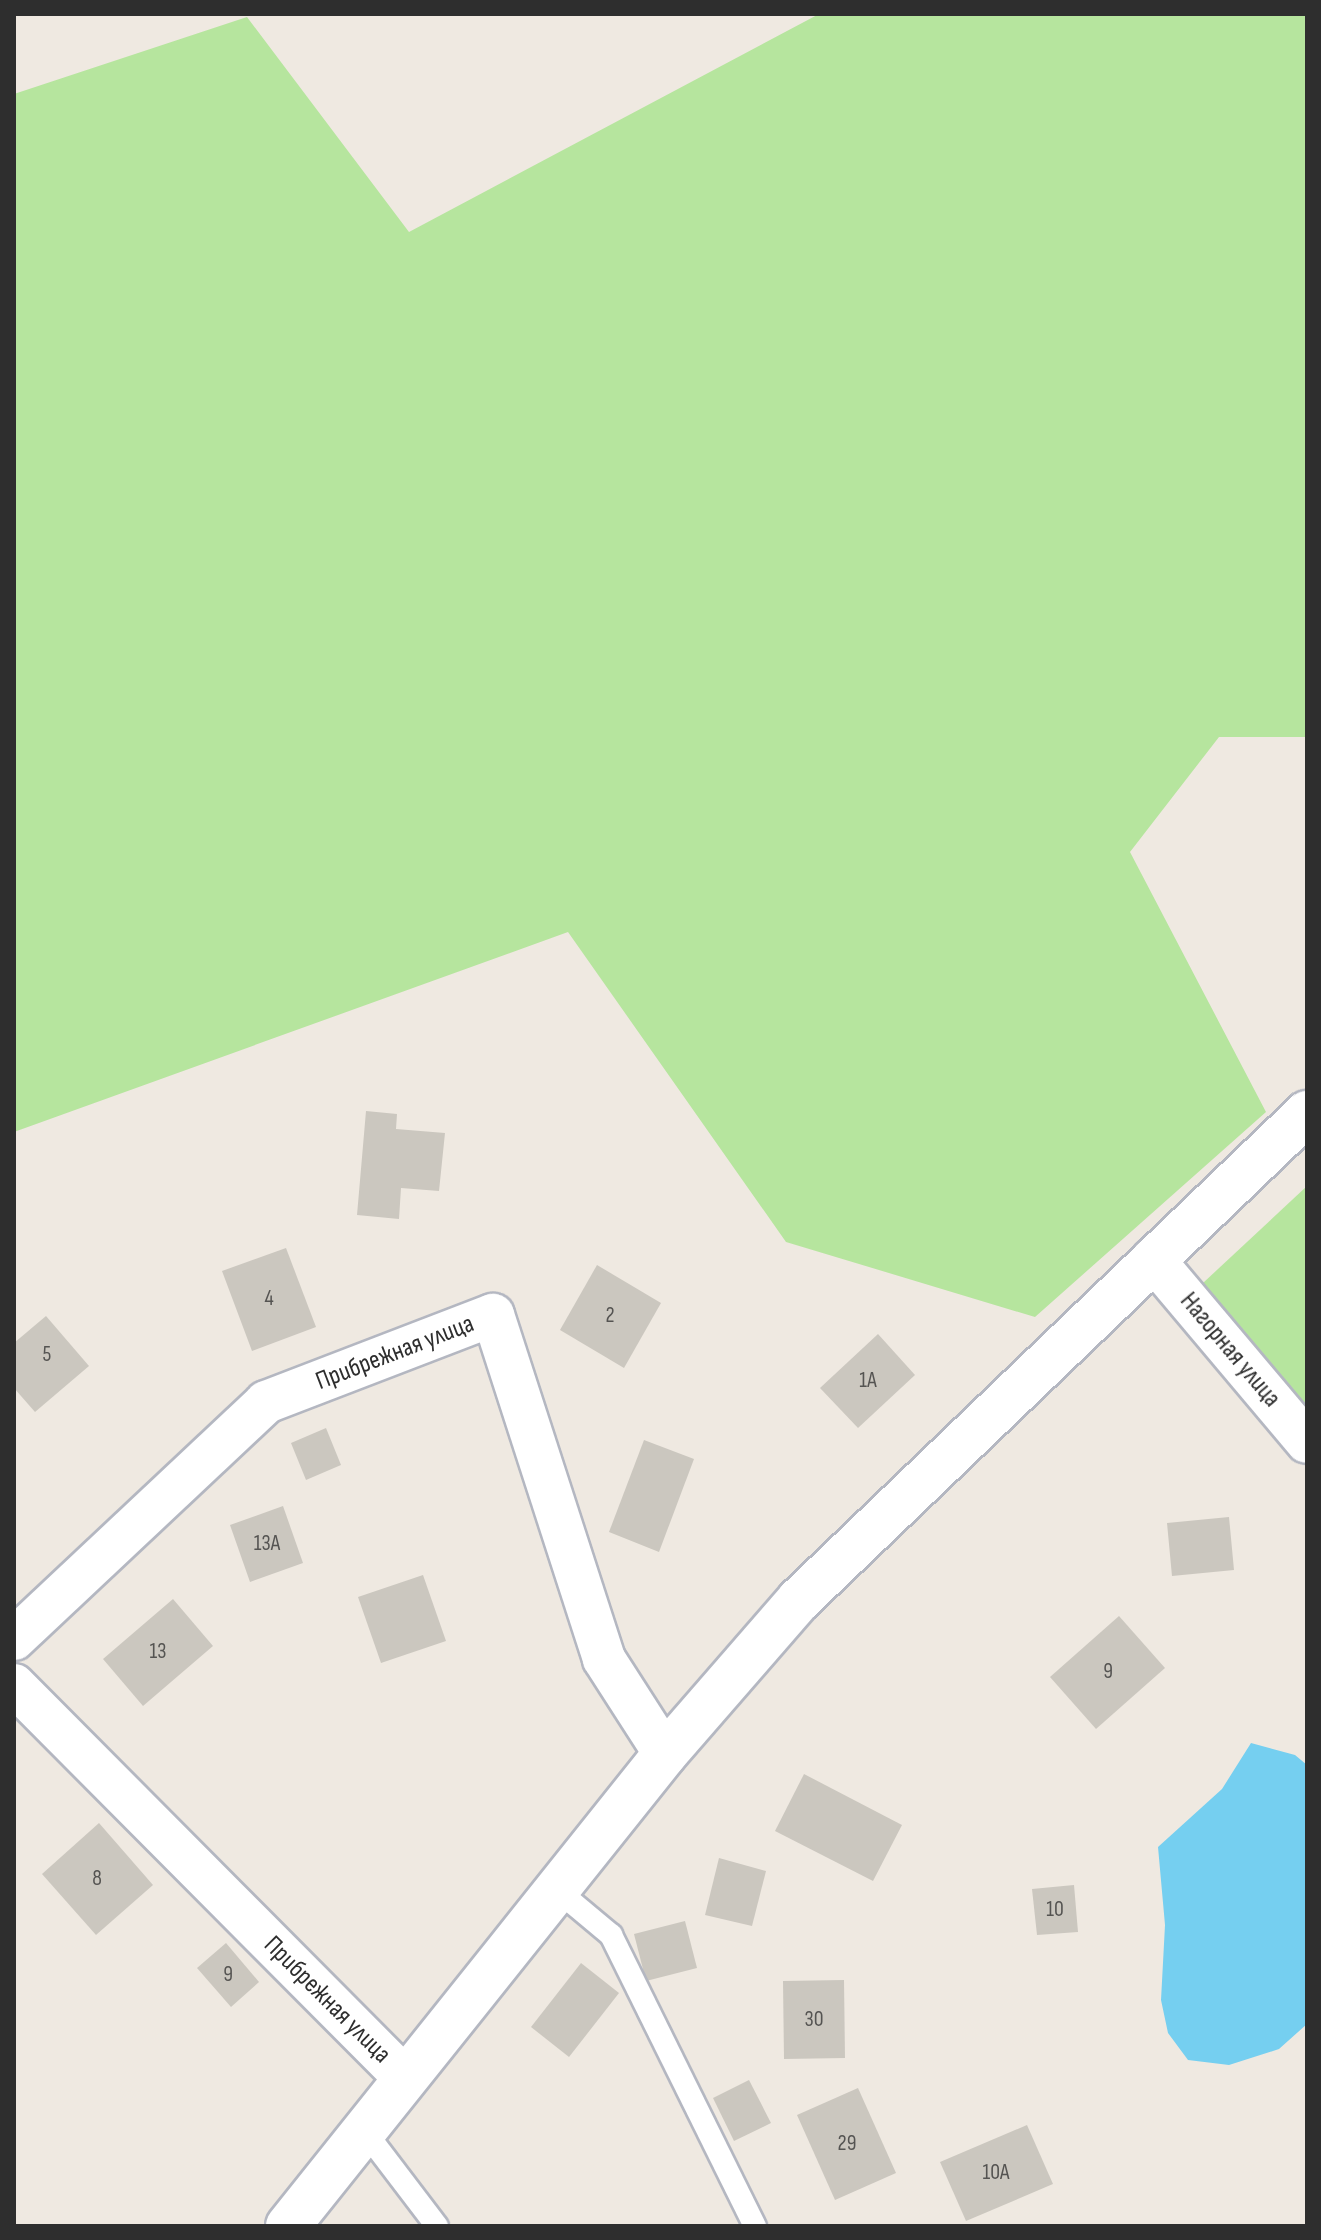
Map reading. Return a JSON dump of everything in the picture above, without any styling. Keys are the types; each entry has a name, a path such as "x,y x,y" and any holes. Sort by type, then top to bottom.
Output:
{"main road":[{"path":"288,2226 665,1754 799,1600 1307,1113"}],"street":[{"name":"Нагорная улица","path":"1153,1259 1307,1442"},
{"name":"Прибрежная улица","path":"14,1639 266,1402 493,1315 604,1659 665,1754"},
{"name":"Прибрежная улица","path":"14,1685 404,2077"}],"lane":[{"path":"556,1889 611,1935 755,2226"},
{"path":"363,2129 437,2226"}],"green space":[{"path":"819,14 1307,14 1307,737 1219,737 1130,852 1266,1112 1035,1317 786,1242 568,932 14,1132 14,94 247,17 409,232"},
{"path":"1307,1186 1307,1409 1203,1283"}],"water":[{"path":"1251,1743 1295,1755 1307,1765 1307,2024 1279,2049 1229,2065 1188,2060 1168,2033 1161,2000 1165,1925 1158,1847 1222,1789"}],"building":[{"path":"366,1111 397,1114 396,1129 445,1133 439,1191 401,1188 399,1219 357,1215"},
{"path":"286,1248 316,1327 252,1351 222,1271"},
{"path":"597,1265 661,1303 624,1368 560,1330"},
{"path":"46,1316 89,1366 35,1412 14,1388 14,1343"},
{"path":"878,1334 915,1375 858,1428 820,1388"},
{"path":"326,1428 341,1465 306,1480 291,1443"},
{"path":"644,1440 694,1459 659,1552 609,1532"},
{"path":"283,1506 303,1563 250,1582 230,1525"},
{"path":"1229,1517 1234,1570 1172,1576 1167,1523"},
{"path":"423,1575 446,1641 381,1663 358,1597"},
{"path":"173,1599 213,1646 143,1706 103,1659"},
{"path":"1119,1616 1165,1668 1096,1729 1050,1677"},
{"path":"804,1774 902,1825 873,1881 775,1831"},
{"path":"99,1823 153,1885 96,1935 42,1874"},
{"path":"719,1858 766,1871 752,1926 705,1915"},
{"path":"1074,1885 1078,1932 1037,1935 1032,1889"},
{"path":"685,1921 697,1968 646,1981 634,1934"},
{"path":"226,1943 259,1982 231,2007 197,1968"},
{"path":"581,1963 619,1993 569,2057 531,2027"},
{"path":"844,1980 845,2058 784,2059 783,1981"},
{"path":"749,2080 771,2123 734,2141 713,2098"},
{"path":"858,2088 896,2173 835,2200 797,2115"},
{"path":"1027,2125 1053,2184 966,2221 940,2162"}]}
